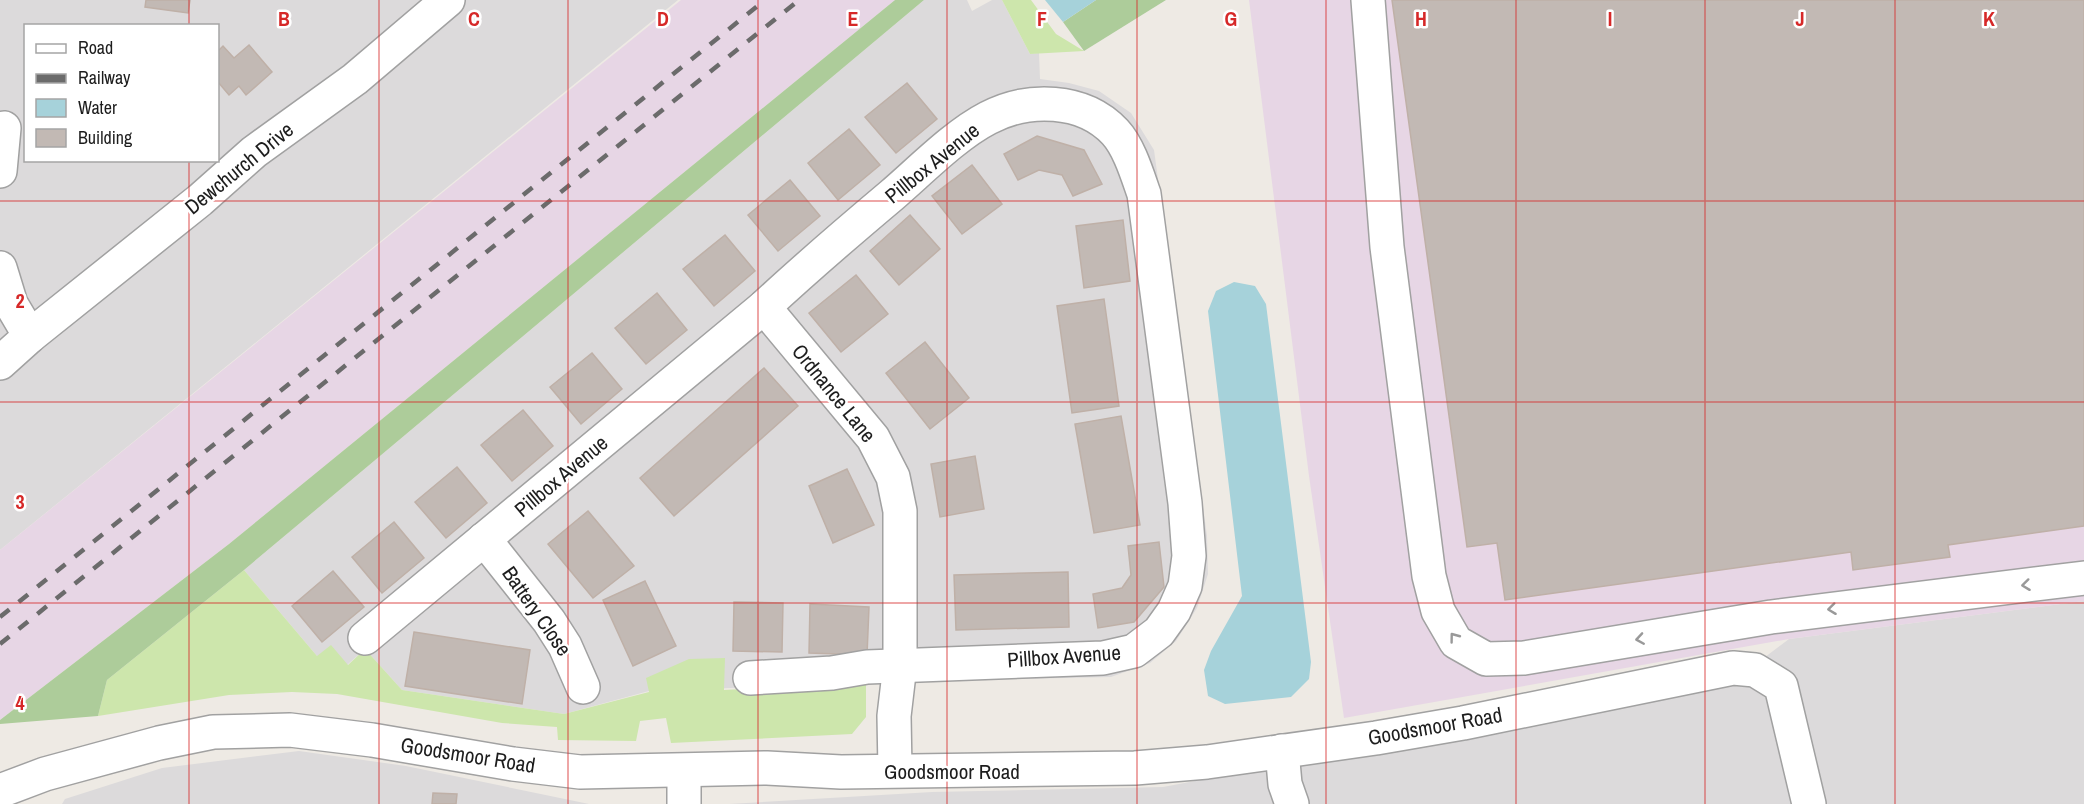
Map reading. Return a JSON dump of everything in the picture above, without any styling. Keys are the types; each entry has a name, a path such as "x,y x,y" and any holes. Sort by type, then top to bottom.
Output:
{"street":[{"name":"Dewchurch Drive","path":"0,363 30,336 200,200 254,153 355,79 448,0"},
{"path":"1368,0 1387,247 1429,576 1438,611 1456,642 1486,659 1524,658 1771,617 2084,578"},
{"name":"Pillbox Avenue","path":"365,638 764,307 959,138 988,118 1019,106 1057,104 1089,111 1116,132 1135,166 1144,194 1185,503 1189,556 1185,586 1174,611 1159,632 1134,651 1103,658 900,665"},
{"path":"0,171 4,128"},
{"path":"0,268 11,304 30,336"},
{"name":"Ordnance Lane","path":"764,307 873,438 893,477 900,511 900,665 894,716 895,770"},
{"name":"Battery Close","path":"484,539 565,645 583,687"},
{"path":"750,678 832,673 867,667 900,665"},
{"name":"Goodsmoor Road","path":"0,791 45,774 159,742 224,732 290,730 372,740 513,764 580,772 767,768 841,772 1056,771 1135,768 1207,762 1463,723 1733,668 1755,670 1781,686 1809,804"},
{"path":"1282,751 1285,784 1292,804"},
{"path":"684,771 684,804"}],"shaded area":[{"path":"0,0 678,0 0,550"},
{"path":"681,0 895,0 229,544 0,720 0,550"},
{"path":"924,0 967,0 972,11 992,0 1002,0 1030,54 1039,53 1040,79 1069,83 1099,91 1131,113 1154,150 1207,536 1208,574 1197,608 1176,641 1150,663 1111,677 649,691 564,714 402,690 365,649 347,665 317,656 244,570"},
{"path":"1249,0 2084,0 2084,601 1789,639 1344,718 1309,476"},
{"path":"2084,601 2084,804 729,804 932,792 1163,787 1736,679 1789,639"},
{"path":"299,751 406,766 589,804 62,804 65,799 162,768"}],"green space":[{"path":"895,0 924,0 244,570 107,680 98,716 0,724 0,720 229,544"},
{"path":"1002,0 1031,0 1056,34 1084,51 1030,54"},
{"path":"1096,0 1166,0 1084,51 1063,22"},
{"path":"244,570 317,656 331,645 348,665 365,649 402,690 564,714 649,692 646,678 689,659 725,658 724,690 866,683 866,717 852,734 671,743 666,718 640,721 636,741 558,740 557,727 502,723 337,694 292,692 229,695 98,716 107,680"}],"water":[{"path":"1045,0 1096,0 1063,22"},
{"path":"1234,282 1255,286 1266,304 1311,662 1309,679 1291,697 1225,704 1208,696 1204,670 1211,651 1242,596 1208,311 1216,291"}],"building":[{"path":"146,0 190,0 188,13 145,7"},
{"path":"1392,0 2084,0 2084,526 1948,545 1950,557 1853,570 1851,552 1505,600 1497,543 1467,547"},
{"path":"249,45 272,72 246,95 239,86 229,95 219,83 219,50 223,46 234,58"},
{"path":"907,83 937,119 896,153 865,117"},
{"path":"849,129 880,165 838,200 808,163"},
{"path":"1037,136 1084,150 1102,184 1073,196 1062,175 1039,170 1018,180 1004,154"},
{"path":"972,165 1002,204 962,234 932,196"},
{"path":"790,180 820,216 778,251 748,215"},
{"path":"910,215 940,249 899,285 870,251"},
{"path":"1123,220 1130,281 1084,288 1076,226"},
{"path":"725,235 755,271 714,306 683,269"},
{"path":"856,275 888,314 841,352 809,313"},
{"path":"657,293 687,330 646,364 615,328"},
{"path":"1104,299 1119,406 1072,413 1057,306"},
{"path":"925,342 969,398 930,429 886,373"},
{"path":"592,353 622,389 581,424 550,387"},
{"path":"764,368 798,406 674,516 640,478"},
{"path":"523,410 553,446 512,481 481,445"},
{"path":"1121,416 1140,525 1094,533 1075,424"},
{"path":"975,456 984,509 940,517 931,464"},
{"path":"457,467 487,503 446,538 415,502"},
{"path":"847,469 874,525 833,543 809,486"},
{"path":"588,511 634,566 593,598 548,544"},
{"path":"394,522 424,558 382,593 352,557"},
{"path":"1159,542 1164,587 1134,622 1098,628 1093,594 1122,588 1131,575 1128,546"},
{"path":"333,571 364,607 322,642 292,606"},
{"path":"1068,572 1069,627 956,630 954,575"},
{"path":"645,581 676,646 633,666 603,600"},
{"path":"734,602 783,603 782,652 733,651"},
{"path":"810,604 869,607 867,655 809,653"},
{"path":"414,632 530,650 522,704 405,686"},
{"path":"433,793 457,794 456,804 432,804"}],"railway":[{"path":"0,617 765,0"},
{"path":"0,644 799,0"}]}
